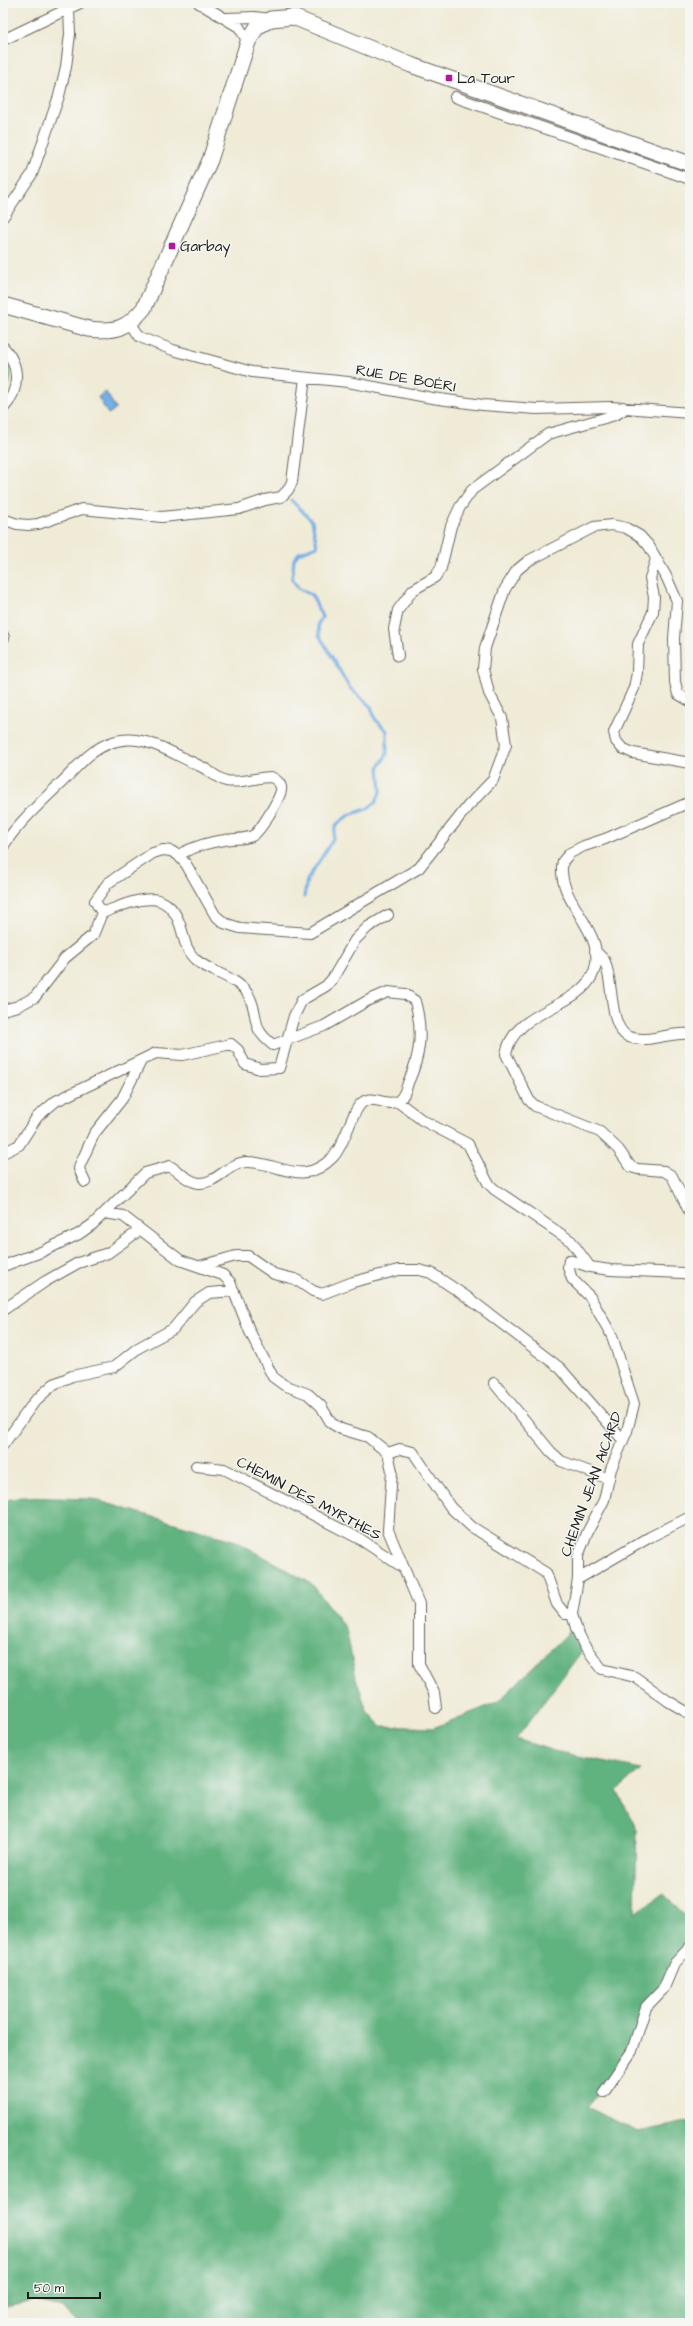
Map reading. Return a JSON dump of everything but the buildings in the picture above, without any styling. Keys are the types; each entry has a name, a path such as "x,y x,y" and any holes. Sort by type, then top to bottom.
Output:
{"main road":[{"path":"3,305 89,329 114,330 130,322 144,308 210,160 248,42 257,27 272,19 293,17 411,65 690,164"}],"street":[{"path":"199,3 227,18 239,27 248,42"},
{"path":"3,40 76,5"},
{"path":"3,217 32,174 66,67 70,34 76,5"},
{"path":"227,18 254,17 272,19"},
{"path":"455,97 690,179"},
{"name":"RUE DE BOÉRI","path":"130,322 140,337 173,350 252,372 348,382 432,398 483,405 536,409 623,407 690,413"},
{"path":"3,347 10,355 15,366 17,379 10,402 3,409"},
{"path":"3,519 17,524 38,524 82,509 176,516 239,509 265,500 281,497 286,494 292,482 305,378"},
{"path":"398,656 394,629 398,610 413,590 435,577 441,568 451,526 460,507 472,490 548,434 615,415 622,411 623,407"},
{"path":"102,913 96,901 108,883 153,853 163,850 171,851 178,855 215,915 224,923 240,928 310,933 419,868 468,806 493,780 506,745 502,718 488,693 483,669 485,648 504,589 517,570 528,561 594,527 612,525 626,528 640,536 656,559 677,601 674,638 675,682 678,694 690,701"},
{"path":"656,559 650,578 654,596 653,612 638,644 637,673 634,688 614,732 616,742 622,748 633,753 690,764"},
{"path":"3,847 49,794 88,756 110,742 120,739 145,740 205,768 220,779 227,781 240,783 265,777 276,779 281,789 279,797 258,831 253,836 218,840 194,847 178,855"},
{"path":"690,802 605,839 584,846 570,853 563,861 561,880 565,892 592,938 595,951 592,976 583,987 531,1020 513,1037 506,1054 529,1100 535,1106 600,1132 618,1149 631,1167 664,1171 675,1182 690,1214"},
{"path":"3,1010 18,1006 35,997 65,958 93,935 102,913 142,898 168,904 178,916 188,954 204,966 235,981 250,997 260,1035 273,1045 324,1026 367,1001 388,992 405,994 415,1001 420,1018 421,1041 417,1062 398,1102"},
{"path":"3,1153 19,1145 37,1117 56,1101 156,1053 182,1056 231,1044 238,1050 245,1064 260,1069 279,1068 294,1016 302,1000 326,986 333,978 355,940 368,927 388,915"},
{"path":"595,951 604,960 617,1024 628,1036 643,1039 681,1033 690,1034"},
{"path":"85,1182 79,1169 94,1134 122,1099 141,1060"},
{"path":"3,1266 41,1252 78,1234 105,1213 145,1173 170,1166 199,1183 208,1181 236,1164 247,1162 261,1163 290,1173 305,1173 318,1168 333,1157 344,1141 357,1109 363,1102 371,1099 389,1103 398,1102 422,1120 468,1144 488,1183 494,1189 570,1241 590,1267 610,1270 683,1273 690,1275"},
{"path":"105,1213 123,1216 180,1260 223,1275 230,1282 250,1332 273,1377 284,1385 308,1394 321,1406 331,1423 368,1436 388,1453 392,1471 388,1530 419,1604 419,1664 434,1693 436,1708"},
{"path":"3,1310 46,1281 78,1263 108,1253 140,1230"},
{"path":"199,1267 236,1256 248,1256 274,1274 295,1279 314,1291 322,1294 353,1282 399,1270 419,1270 431,1273 479,1306 560,1368 623,1440"},
{"name":"CHEMIN JEAN AICARD","path":"572,1614 578,1579 578,1556 586,1533 604,1500 609,1479 632,1417 634,1404 632,1394 605,1322 590,1297 572,1279 568,1263 569,1260 590,1267"},
{"path":"3,1445 35,1401 54,1384 72,1376 114,1367 138,1348 172,1329 195,1302 209,1293 234,1291"},
{"path":"494,1383 551,1452 561,1461 609,1479"},
{"path":"388,1453 400,1449 412,1452 452,1508 472,1527 546,1573 557,1604 565,1614 572,1614 576,1628 584,1644 602,1669 635,1678 690,1714"},
{"name":"CHEMIN DES MYRTHES","path":"196,1466 224,1469 360,1538 404,1568"},
{"path":"578,1579 650,1537 690,1517"},
{"path":"604,2092 632,2051 646,2007 664,1988 674,1964 690,1947"}],"green space":[{"path":"3,358 9,367 10,382 3,396"},
{"path":"21,1497 92,1499 236,1541 312,1584 346,1629 356,1678 367,1711 382,1726 433,1728 498,1702 570,1631 582,1651 516,1739 554,1751 641,1769 617,1791 637,1830 635,1913 664,1894 690,1920 690,1944 670,1965 629,2054 587,2107 638,2132 690,2121 690,2323 77,2323 63,2307 33,2301 3,2308 3,1501"}],"water":[{"path":"106,392 116,409 108,414 98,397"}],"waterway":[{"path":"288,9 291,3"},
{"path":"291,500 312,521 317,546 299,553 294,559 292,579 299,589 312,595 322,617 318,624 319,635 349,687 371,707 375,719 387,731 387,754 379,767 381,790 376,802 367,809 349,815 336,825 332,841 307,880 304,897"}],"place":[{"name":"La Tour","path":"449,78"},
{"name":"Garbay","path":"172,246"}]}
